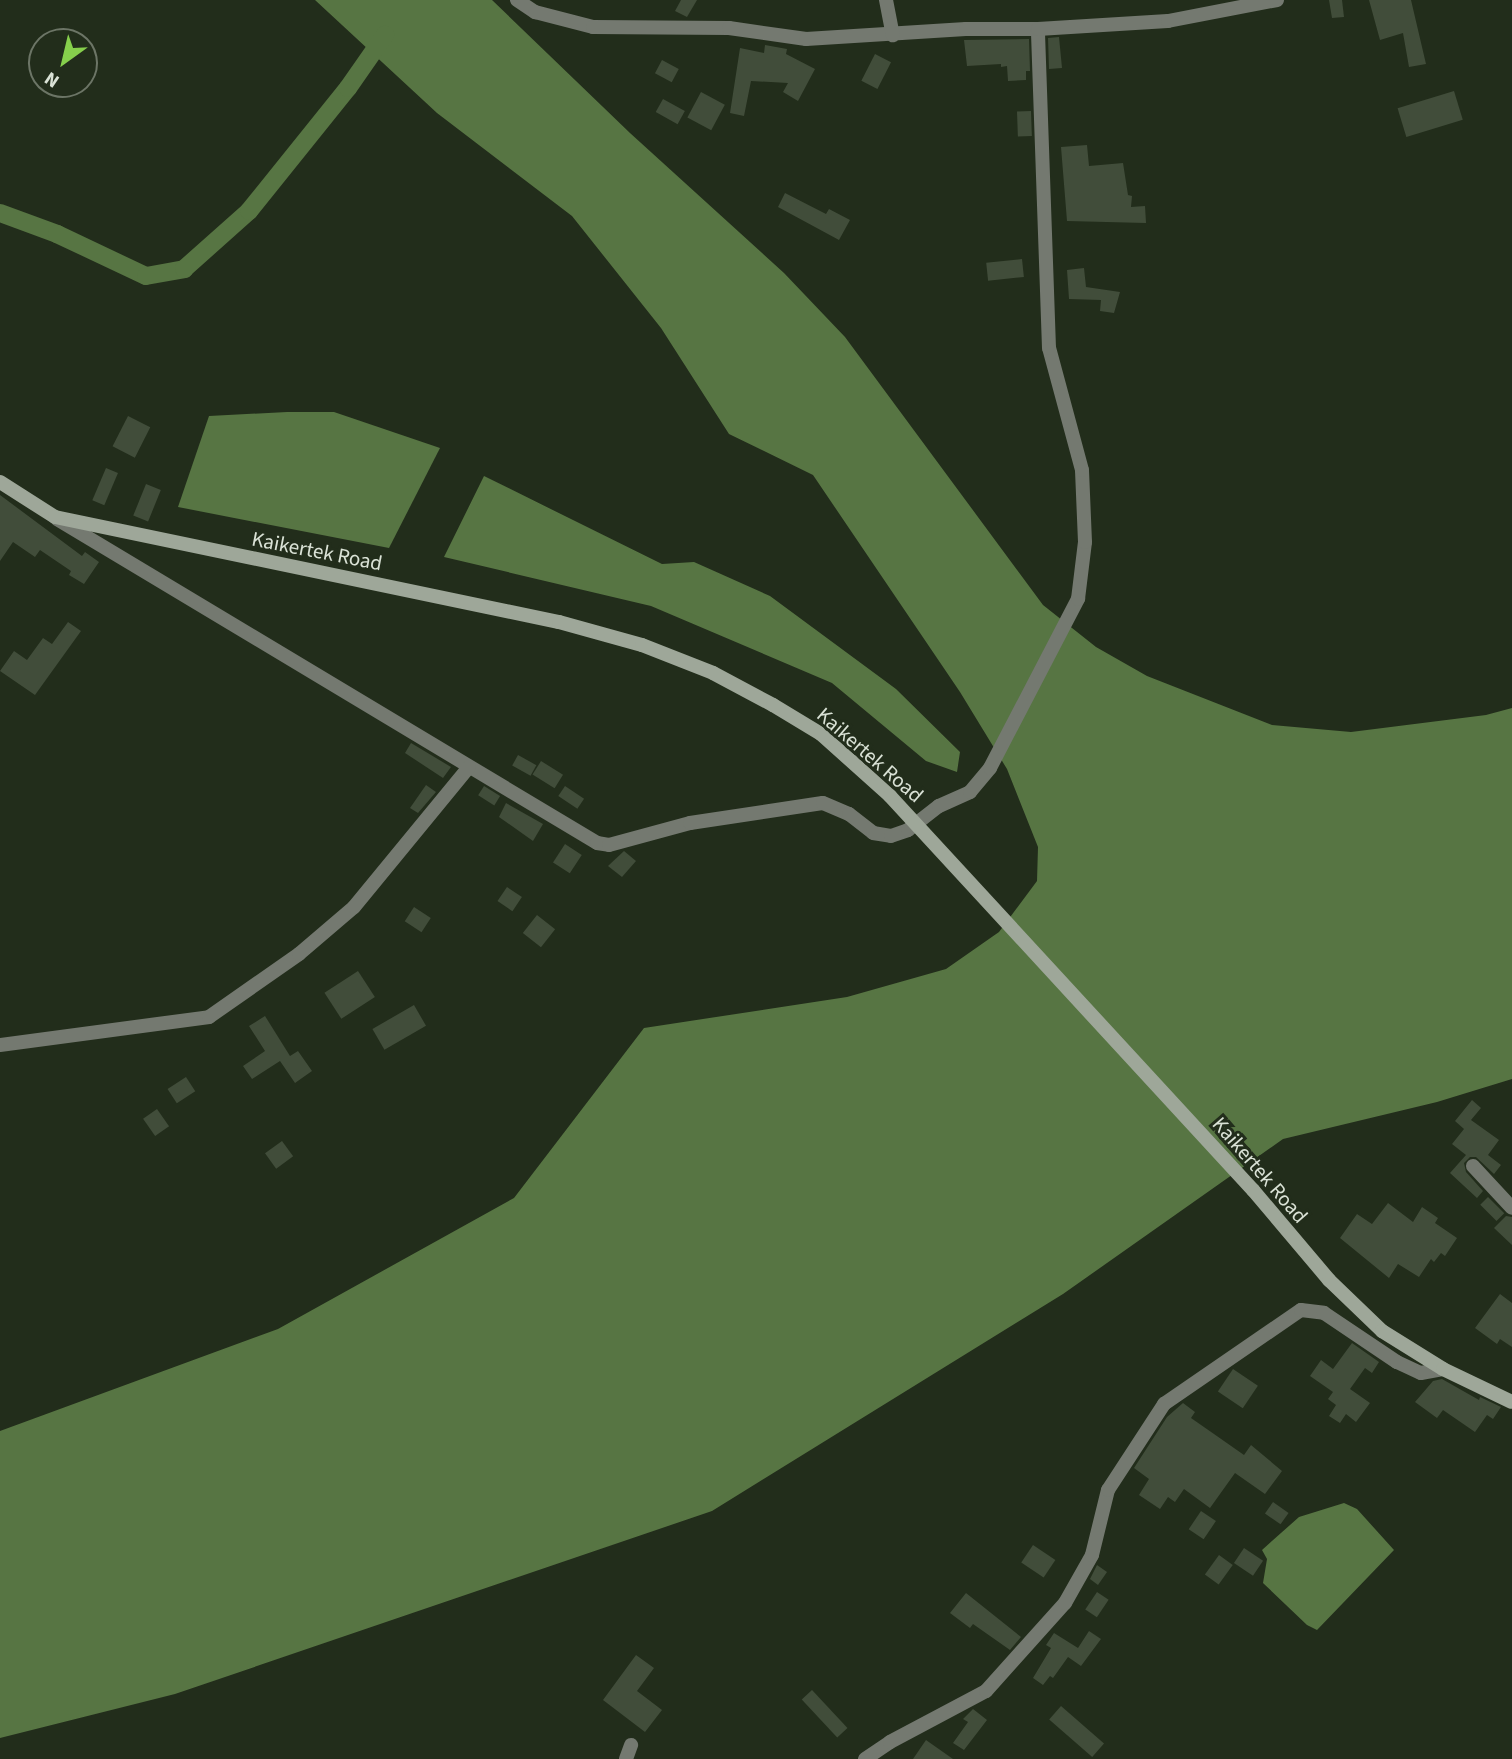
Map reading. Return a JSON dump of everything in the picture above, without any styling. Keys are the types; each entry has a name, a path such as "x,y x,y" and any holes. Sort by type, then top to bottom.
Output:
{"main road":[{"name":"Kaikertek Road","path":"0,482 55,517 559,622 642,645 713,673 821,734 890,796 1253,1190 1329,1280 1382,1331 1443,1369 1512,1402"}],"street":[{"path":"517,0 535,12 593,27 729,28 806,39 1168,21 1277,0"},
{"path":"886,0 893,35"},
{"path":"55,517 237,630 469,766 585,839 609,845 690,822 823,803 849,814 873,833 891,835 908,830 939,806 970,792 990,768 1078,599 1085,542 1082,470 1049,348 1038,29"},
{"path":"0,1045 209,1017 299,954 354,907 469,766"},
{"path":"1473,1166 1512,1208"},
{"path":"865,1759 890,1742 986,1691 1065,1603 1092,1555 1108,1490 1164,1404 1301,1310 1324,1313 1396,1362 1421,1373 1443,1369"}],"shaded area":[{"path":"315,0 492,0 630,133 784,273 845,337 1043,605 1096,647 1147,676 1272,725 1351,732 1486,715 1512,708 1512,1079 1437,1102 1283,1139 1063,1294 712,1511 175,1694 0,1738 0,1431 278,1329 514,1198 644,1028 847,997 946,969 999,932 1037,881 1038,847 1007,769 960,692 813,475 729,434 661,328 572,216 437,113"},
{"path":"334,412 440,448 389,548 178,507 209,416"},
{"path":"484,476 662,564 694,562 770,596 896,689 960,752 957,772 926,761 832,683 651,606 444,557"},
{"path":"1344,1503 1357,1509 1394,1550 1317,1630 1307,1625 1263,1583 1267,1559 1262,1550 1299,1517"}],"building":[{"path":"681,0 697,0 687,17 675,11"},
{"path":"1329,0 1342,0 1344,17 1332,18"},
{"path":"1369,0 1411,0 1426,64 1409,67 1403,33 1380,40"},
{"path":"1059,37 1062,68 1049,69 1048,38"},
{"path":"1029,39 1030,71 1026,71 1026,80 1008,81 1007,66 1001,67 1001,64 967,66 964,40"},
{"path":"765,45 787,49 786,54 815,69 798,101 783,92 788,83 751,81 744,116 730,113 740,48 764,53"},
{"path":"875,54 891,62 877,89 861,81"},
{"path":"662,60 679,69 672,82 655,73"},
{"path":"1454,91 1463,120 1406,137 1398,108"},
{"path":"701,92 725,105 711,130 687,118"},
{"path":"663,99 685,111 678,124 656,112"},
{"path":"1017,111 1031,111 1032,136 1018,136"},
{"path":"1087,145 1089,166 1123,163 1128,195 1132,196 1131,207 1145,206 1146,223 1067,221 1061,147"},
{"path":"785,193 826,214 829,209 850,220 839,240 778,207"},
{"path":"1022,259 1024,277 988,281 986,263"},
{"path":"1084,268 1086,287 1120,292 1114,313 1100,311 1101,300 1069,299 1067,270"},
{"path":"128,416 150,427 135,458 113,446"},
{"path":"106,468 118,473 104,505 92,500"},
{"path":"146,484 161,490 148,522 133,516"},
{"path":"0,495 82,556 85,552 99,562 84,584 69,575 71,571 40,550 35,557 13,542 0,561"},
{"path":"68,622 81,631 35,695 0,671 14,651 27,660 43,638 52,644"},
{"path":"411,743 451,767 443,778 405,753"},
{"path":"518,755 536,765 531,776 512,765"},
{"path":"541,761 563,775 555,788 533,775"},
{"path":"426,785 436,792 418,813 410,808"},
{"path":"484,786 500,796 494,805 478,795"},
{"path":"565,786 584,799 577,809 558,796"},
{"path":"506,803 543,824 533,841 499,817"},
{"path":"565,844 582,855 570,873 553,862"},
{"path":"624,851 636,861 622,877 608,866"},
{"path":"507,887 522,897 512,911 497,901"},
{"path":"414,907 431,918 422,932 405,921"},
{"path":"537,915 555,929 541,947 523,933"},
{"path":"358,971 375,997 341,1019 324,993"},
{"path":"414,1005 426,1026 384,1050 372,1029"},
{"path":"265,1016 290,1056 298,1051 312,1071 295,1083 280,1061 252,1079 243,1066 265,1051 249,1026"},
{"path":"186,1077 195,1091 177,1103 168,1089"},
{"path":"1472,1100 1481,1108 1471,1120 1499,1140 1488,1155 1501,1165 1494,1174 1476,1157 1470,1157 1464,1163 1466,1172 1483,1191 1477,1198 1450,1173 1466,1155 1452,1144 1464,1129 1455,1121"},
{"path":"157,1109 169,1126 155,1136 143,1119"},
{"path":"282,1141 293,1156 276,1169 265,1153"},
{"path":"1488,1197 1504,1213 1496,1221 1480,1205"},
{"path":"1388,1203 1413,1222 1422,1207 1438,1218 1435,1223 1457,1238 1445,1256 1441,1253 1434,1262 1431,1259 1419,1277 1398,1264 1389,1278 1340,1238 1357,1214 1372,1224"},
{"path":"1506,1216 1512,1217 1512,1245 1494,1228"},
{"path":"1500,1294 1512,1303 1512,1347 1500,1339 1497,1344 1475,1328"},
{"path":"1352,1343 1379,1362 1372,1373 1365,1368 1350,1389 1370,1403 1356,1422 1346,1414 1340,1423 1329,1416 1336,1405 1328,1399 1333,1392 1310,1376 1321,1360 1333,1369"},
{"path":"1233,1369 1258,1386 1243,1408 1218,1391"},
{"path":"1442,1379 1479,1400 1480,1397 1501,1407 1493,1419 1487,1415 1475,1432 1443,1410 1437,1418 1415,1402 1433,1381"},
{"path":"1183,1403 1195,1412 1191,1418 1244,1455 1251,1445 1282,1471 1265,1494 1235,1473 1210,1508 1184,1489 1175,1502 1168,1497 1160,1509 1139,1495 1149,1479 1134,1468 1167,1417"},
{"path":"1273,1502 1289,1513 1281,1524 1265,1513"},
{"path":"1201,1511 1216,1521 1204,1539 1189,1529"},
{"path":"1033,1545 1055,1560 1044,1578 1021,1562"},
{"path":"1244,1548 1263,1561 1253,1576 1234,1563"},
{"path":"1219,1555 1233,1565 1219,1584 1205,1574"},
{"path":"1097,1565 1107,1572 1098,1585 1090,1579"},
{"path":"1097,1592 1109,1600 1097,1617 1085,1609"},
{"path":"966,1593 1021,1637 1010,1650 973,1624 970,1628 950,1613"},
{"path":"1089,1631 1101,1639 1081,1666 1068,1657 1053,1678 1050,1676 1043,1685 1033,1678 1051,1648 1046,1645 1054,1633 1078,1648"},
{"path":"636,1655 654,1668 637,1691 662,1710 645,1732 603,1700"},
{"path":"812,1690 847,1728 837,1738 802,1700"},
{"path":"1061,1706 1104,1743 1092,1757 1049,1720"},
{"path":"973,1709 987,1720 964,1750 953,1743 968,1722 963,1719"},
{"path":"926,1740 953,1759 913,1759"}],"waterway":[{"path":"0,213 57,234 146,276 184,269 249,211 348,88 385,35"}]}
